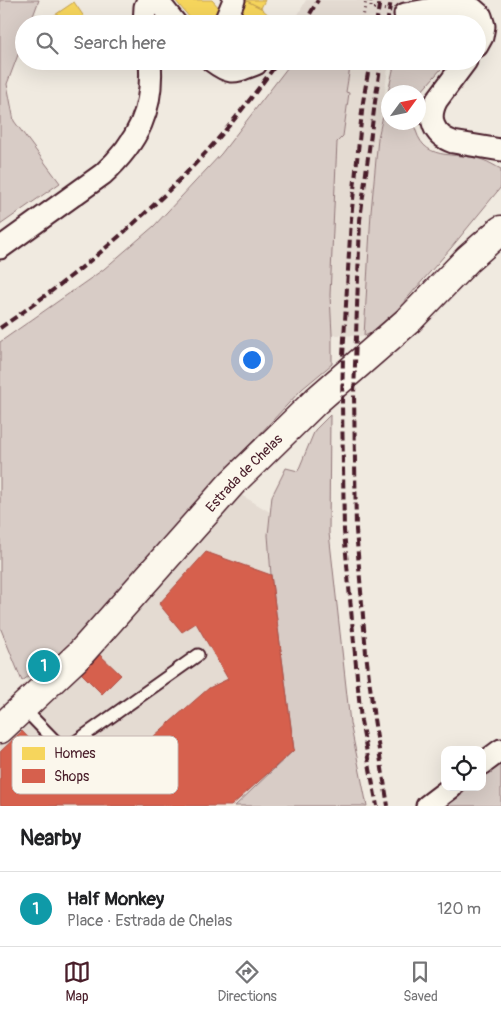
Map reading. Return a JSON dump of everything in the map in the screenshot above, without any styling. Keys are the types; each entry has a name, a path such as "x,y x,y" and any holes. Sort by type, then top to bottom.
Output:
{"main road":[{"name":"Estrada de Chelas","path":"0,729 80,654 232,483 317,400 410,319 468,259 501,230"}],"street":[{"path":"145,15 148,0"},
{"path":"157,0 169,15"},
{"path":"228,15 234,0"},
{"path":"405,14 464,6 473,9 480,15"},
{"path":"0,248 117,161 139,130 146,112 150,94 151,70"},
{"path":"226,70 239,70"},
{"path":"459,70 433,106 433,125 437,132 453,142 501,150"},
{"path":"486,761 501,750"},
{"path":"427,806 447,791"}],"lane":[{"path":"84,736 198,655"},
{"path":"23,708 50,736"}],"path":[{"path":"364,15 366,0 372,0 370,8 405,14"}],"shaded area":[{"path":"0,0 39,0 33,15 15,15 15,63 7,84 14,121 60,183 0,225"},
{"path":"306,0 404,0 398,15 298,15"},
{"path":"286,70 350,70 346,92 349,93 343,136 337,142 330,295 332,364 302,389 227,469 77,642 22,681 0,627 0,342 104,269 154,226 221,154"},
{"path":"350,70 388,70 386,85 381,85 381,117 371,212 364,336 332,335 330,295 337,141 343,136 349,93 346,93"},
{"path":"393,70 440,70 426,86 390,85"},
{"path":"381,124 381,130 416,130 424,145 431,151 440,154 472,157 501,169 501,187 396,311 369,334 364,336 371,212"},
{"path":"330,415 329,533 350,723 367,806 235,806 294,750 271,575 268,535 272,496 286,468 298,471 315,430"},
{"path":"236,492 270,512 268,535 271,575 294,750 235,806 0,806 0,742"},
{"path":"501,750 501,806 427,806 447,791 486,791 486,761"}],"building: Homes":[{"path":"175,0 212,0 221,10 219,15 188,15"},
{"path":"243,0 245,0 261,8 269,15 237,15"},
{"path":"245,0 265,0 261,8"},
{"path":"74,2 83,15 55,15"}],"building: Shops":[{"path":"206,552 271,575 294,750 231,806 3,806 0,803 0,752 12,741 12,794 178,794 178,736 154,736 209,688 228,679 196,623 182,632 159,604"},
{"path":"99,654 121,675 102,694 81,673"},
{"path":"22,731 27,736 17,736"}],"railway":[{"path":"309,15 318,0"},
{"path":"378,15 380,0"},
{"path":"388,15 391,0"},
{"path":"0,328 52,291 102,251 173,187 217,139 272,70"},
{"path":"368,70 363,102 351,219 342,404 344,531 361,721 377,806"},
{"path":"380,70 360,220 354,394 356,530 366,653 388,806"}],"place":[{"name":"Half Monkey","path":"44,666"}]}
